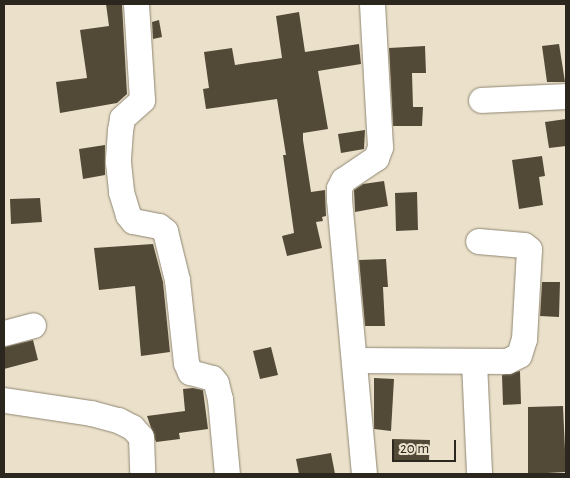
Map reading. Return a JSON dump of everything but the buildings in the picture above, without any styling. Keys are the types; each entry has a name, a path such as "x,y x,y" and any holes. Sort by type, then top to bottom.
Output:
{"street":[{"path":"136,4 142,100 122,118 118,141 121,192 128,215 133,221 159,226 165,231 177,280 186,363 190,372 206,376 216,383 220,399 227,474"},
{"path":"364,474 355,360 338,199 339,188 343,180 376,158 380,147 372,4"},
{"path":"481,100 566,96"},
{"path":"355,360 507,361 519,355 524,339 528,249 524,244 478,241"},
{"path":"4,333 33,325"},
{"path":"474,362 479,474"},
{"path":"4,400 91,413 118,420 132,428 141,437 142,474"}]}
